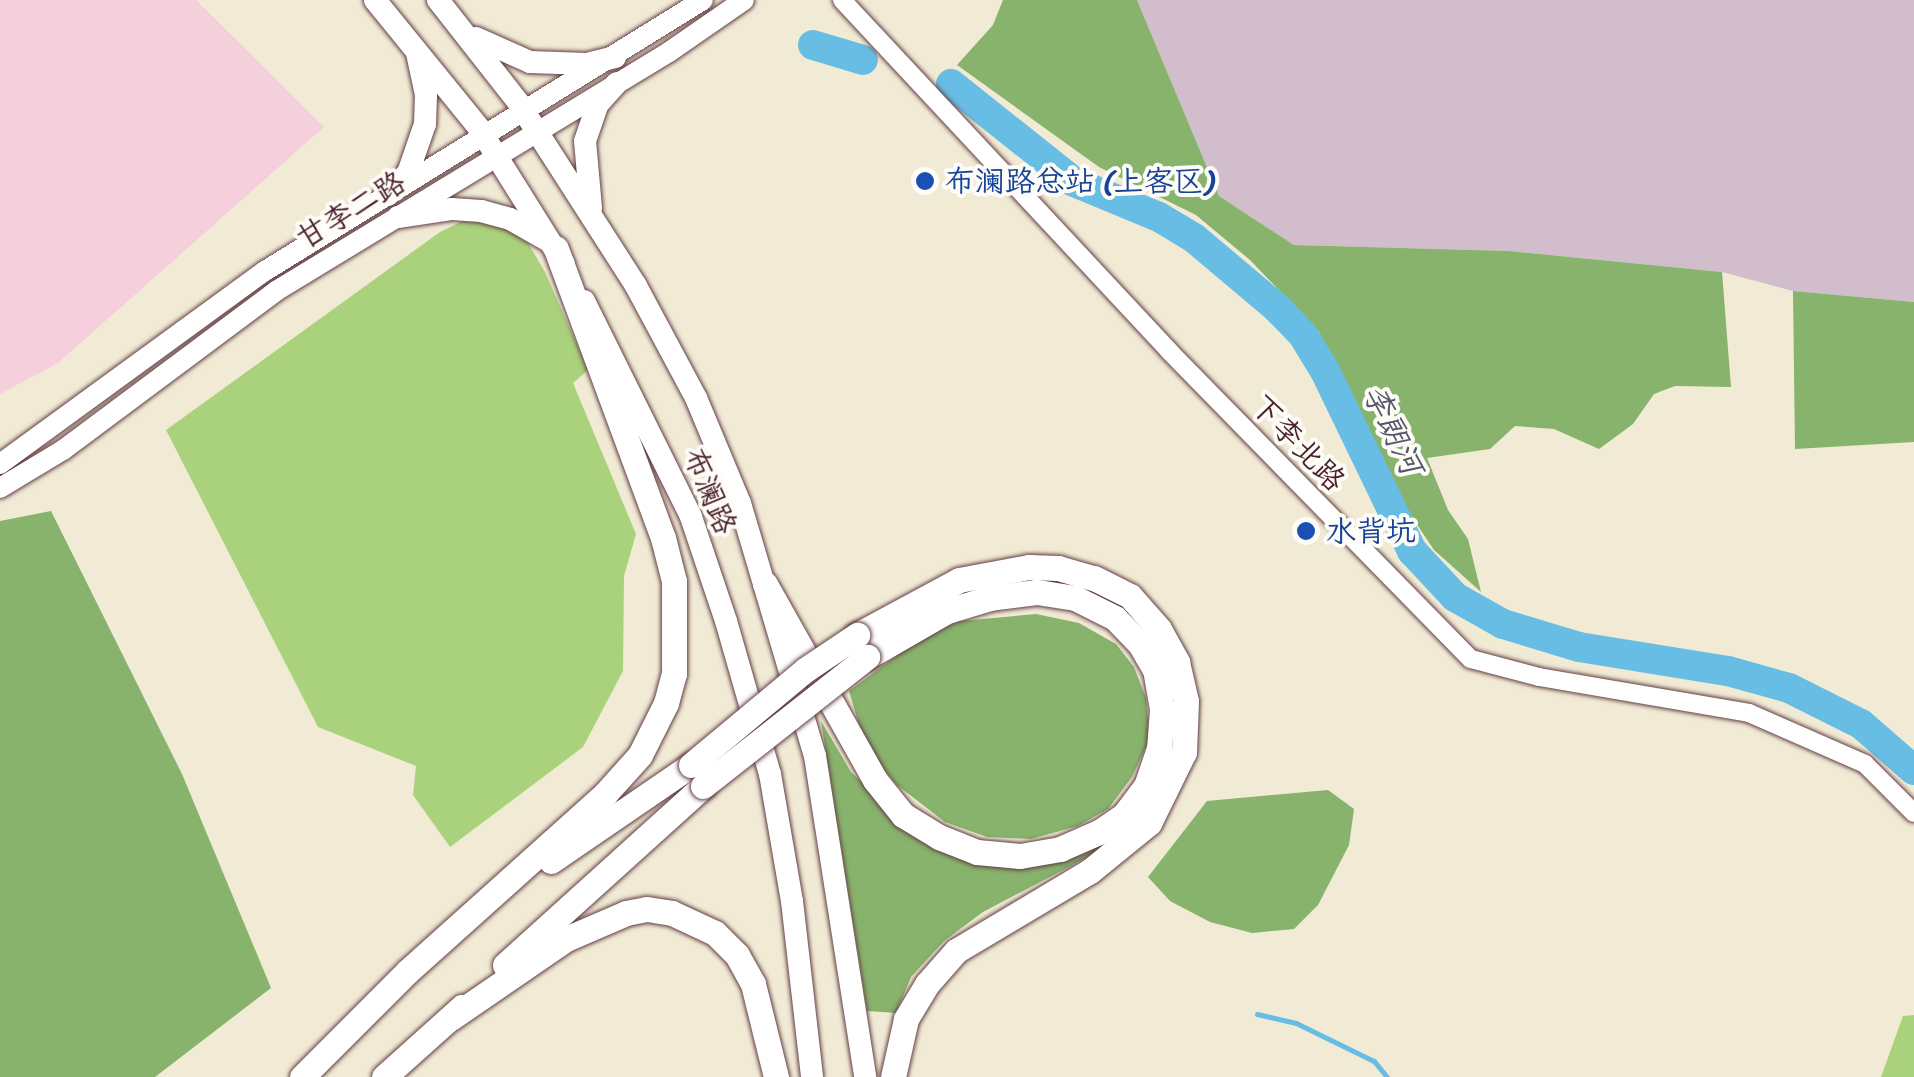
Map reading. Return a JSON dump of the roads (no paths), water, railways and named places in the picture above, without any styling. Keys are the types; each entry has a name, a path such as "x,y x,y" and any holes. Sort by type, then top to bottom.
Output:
{"highway":[{"path":"304,1073 408,971 496,897 634,763 654,733 674,674 674,581 664,538 556,248"},
{"path":"384,1077 451,1018 697,776 862,646 958,580 1029,568 1058,568 1094,578 1130,596 1159,629 1177,662 1186,701 1184,752 1149,823 1090,871 956,952 927,984 906,1019 892,1077"},
{"path":"765,584 875,780 904,815 939,837 977,852 1020,856 1060,850 1124,815 1146,786 1160,729 1155,670 1140,644 1115,618 1075,598 1036,592 990,598 862,646"},
{"path":"496,897 697,776"},
{"path":"451,1018 566,939 598,923 646,910 672,913 715,933 736,955 757,998 776,1077"}],"main road":[{"name":"布澜路","path":"375,0 412,41 491,146 556,248 632,389 692,517 770,774 792,901 812,1077"},
{"name":"布澜路","path":"438,0 531,122 595,221 696,398 740,502 815,756 865,1077"},
{"name":"甘李二路","path":"0,488 63,450 222,328 393,206 531,122 616,57 703,0"},
{"name":"甘李二路","path":"531,122 617,83 744,0"},
{"path":"460,25 483,44 530,62 587,64 616,57"},
{"path":"412,41 422,66 425,124 393,206 481,212 535,230 556,248"},
{"path":"595,221 587,192 586,141 598,104 617,83"},
{"name":"甘李二路","path":"0,464 264,271 393,206"}],"street":[{"name":"下李北路","path":"842,0 1170,352 1470,660 1539,677 1749,713 1865,764 1914,814"}],"waterway":[{"name":"李朗河","path":"813,45 863,60"},
{"name":"李朗河","path":"951,84 1074,182 1159,217 1194,238 1277,308 1303,335 1325,371 1412,551 1455,597 1503,624 1579,647 1728,671 1789,688 1861,724 1914,770"},
{"path":"1257,1014 1296,1023 1374,1061 1387,1077"}],"place":[{"name":"布澜路总站 (上客区)","path":"925,181"},
{"name":"水背坑","path":"1306,531"}]}
